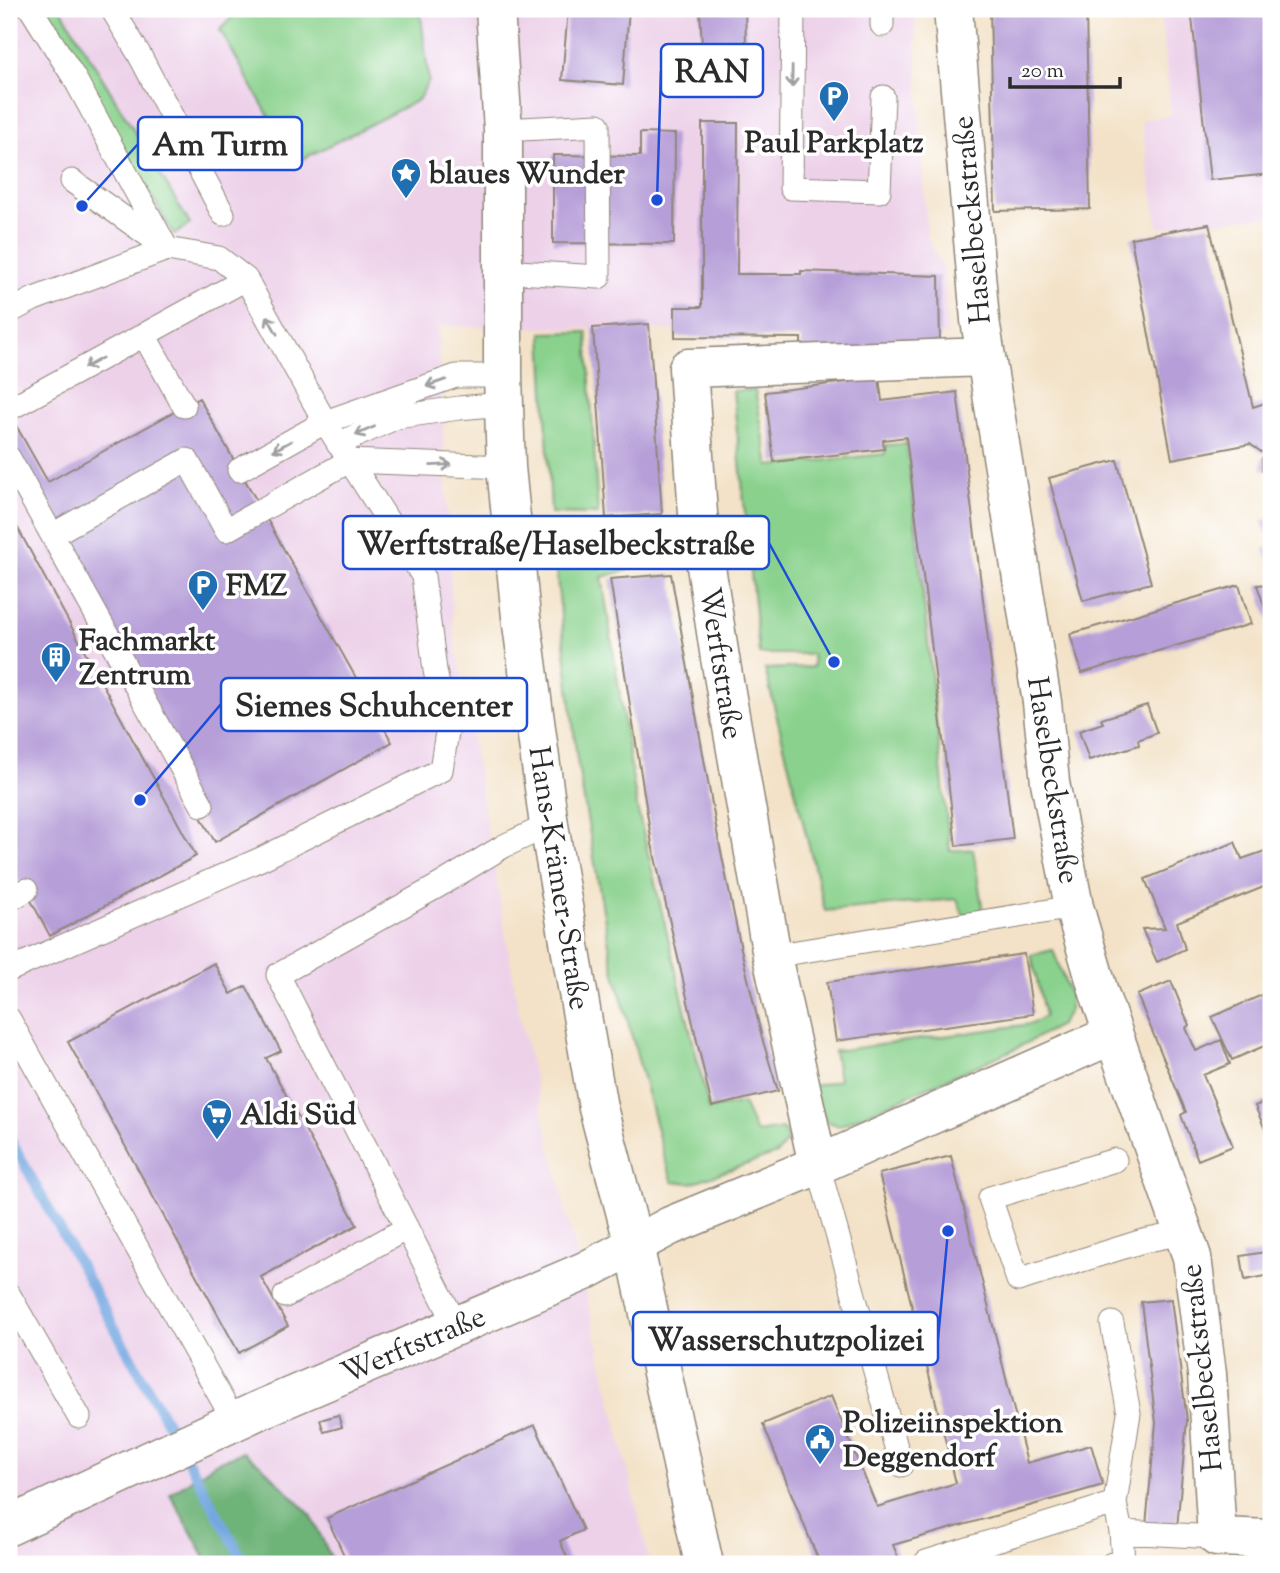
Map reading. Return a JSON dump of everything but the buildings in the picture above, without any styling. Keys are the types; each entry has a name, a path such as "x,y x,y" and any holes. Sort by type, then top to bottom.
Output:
{"street":[{"name":"Hans-Krämer-Straße","path":"479,9 496,55"},
{"name":"Hans-Krämer-Straße","path":"495,9 503,130 503,390 506,467 521,617 549,825 598,1108 634,1245 704,1564"},
{"name":"Haselbeckstraße","path":"953,9 979,310 1042,702 1050,782 1074,906 1112,1035 1180,1217 1192,1257 1206,1364 1210,1550"},
{"name":"Werftstraße","path":"818,1165 772,956 720,658 698,514 688,368 985,357"},
{"name":"Werftstraße","path":"9,1526 228,1424 585,1271 670,1226 818,1165 1112,1035"},
{"path":"1210,1550 1271,1539"}],"lane":[{"path":"31,9 75,79 167,249"},
{"path":"112,9 139,54 223,214"},
{"path":"793,9 791,188 879,191 883,97"},
{"path":"502,271 599,277 598,125 503,130"},
{"path":"9,970 263,858 441,770 447,732 435,670 423,576 325,422 246,279 219,258 167,249 72,181"},
{"path":"9,312 34,299 167,249"},
{"path":"9,409 246,279"},
{"path":"144,335 184,406"},
{"path":"239,470 325,422 456,376 503,390"},
{"path":"52,536 187,460 226,530 397,417 458,408 503,390"},
{"path":"343,452 424,466 463,464 506,467"},
{"path":"9,458 202,805"},
{"path":"456,1325 278,975 439,886 504,846 549,825"},
{"path":"772,956 1074,906"},
{"path":"9,1019 228,1424"},
{"path":"1115,1160 990,1198 1018,1280 1143,1241 1183,1233"},
{"path":"818,1165 901,1465"},
{"path":"285,1296 407,1228"},
{"path":"9,1295 79,1417"},
{"path":"1111,1564 1123,1560 1115,1503 1129,1413 1112,1323"},
{"path":"926,1564 1115,1503"},
{"path":"1121,1532 1210,1550"}],"shaded area":[{"path":"9,9 914,9 927,237 944,269 947,335 438,326 453,627 519,1013 650,1564 9,1564"},
{"path":"1160,9 1271,9 1271,216 1158,228 1141,120 1171,115"}],"green space":[{"path":"43,9 61,9 190,224 174,235"},
{"path":"240,9 420,9 429,81 418,100 301,160 291,155 220,30"},
{"path":"587,332 598,514 551,513 542,333"},
{"path":"755,390 769,466 885,454 886,445 907,444 950,851 973,849 983,912 963,915 957,899 825,911 765,669 813,667 812,654 759,654 733,391"},
{"path":"621,522 628,570 602,577 637,807 709,1109 743,1103 756,1133 783,1129 788,1140 777,1154 691,1183 673,1182 665,1160 612,962 577,760 551,524 592,525"},
{"path":"1053,950 1070,995 1070,1010 1060,1025 1017,1048 839,1126 826,1121 810,1087 839,1080 834,1051 1031,1024 1045,1016 1031,955"},
{"path":"243,1452 260,1464 311,1515 334,1564 209,1564 170,1494 215,1463"}],"waterway":[{"path":"9,1137 245,1564"}],"place":[{"name":"Paul Parkplatz","path":"834,123"},
{"name":"blaues Wunder","path":"406,200"},
{"name":"RAN","path":"657,200"},
{"name":"Am Turm","path":"82,206"},
{"name":"FMZ","path":"203,612"},
{"name":"Werftstraße/Haselbeckstraße","path":"834,662"},
{"name":"Fachmarkt Zentrum","path":"56,684"},
{"name":"Siemes Schuhcenter","path":"140,800"},
{"name":"Aldi Süd","path":"217,1141"},
{"name":"Wasserschutzpolizei","path":"948,1231"},
{"name":"Polizeiinspektion Deggendorf","path":"820,1466"}]}
